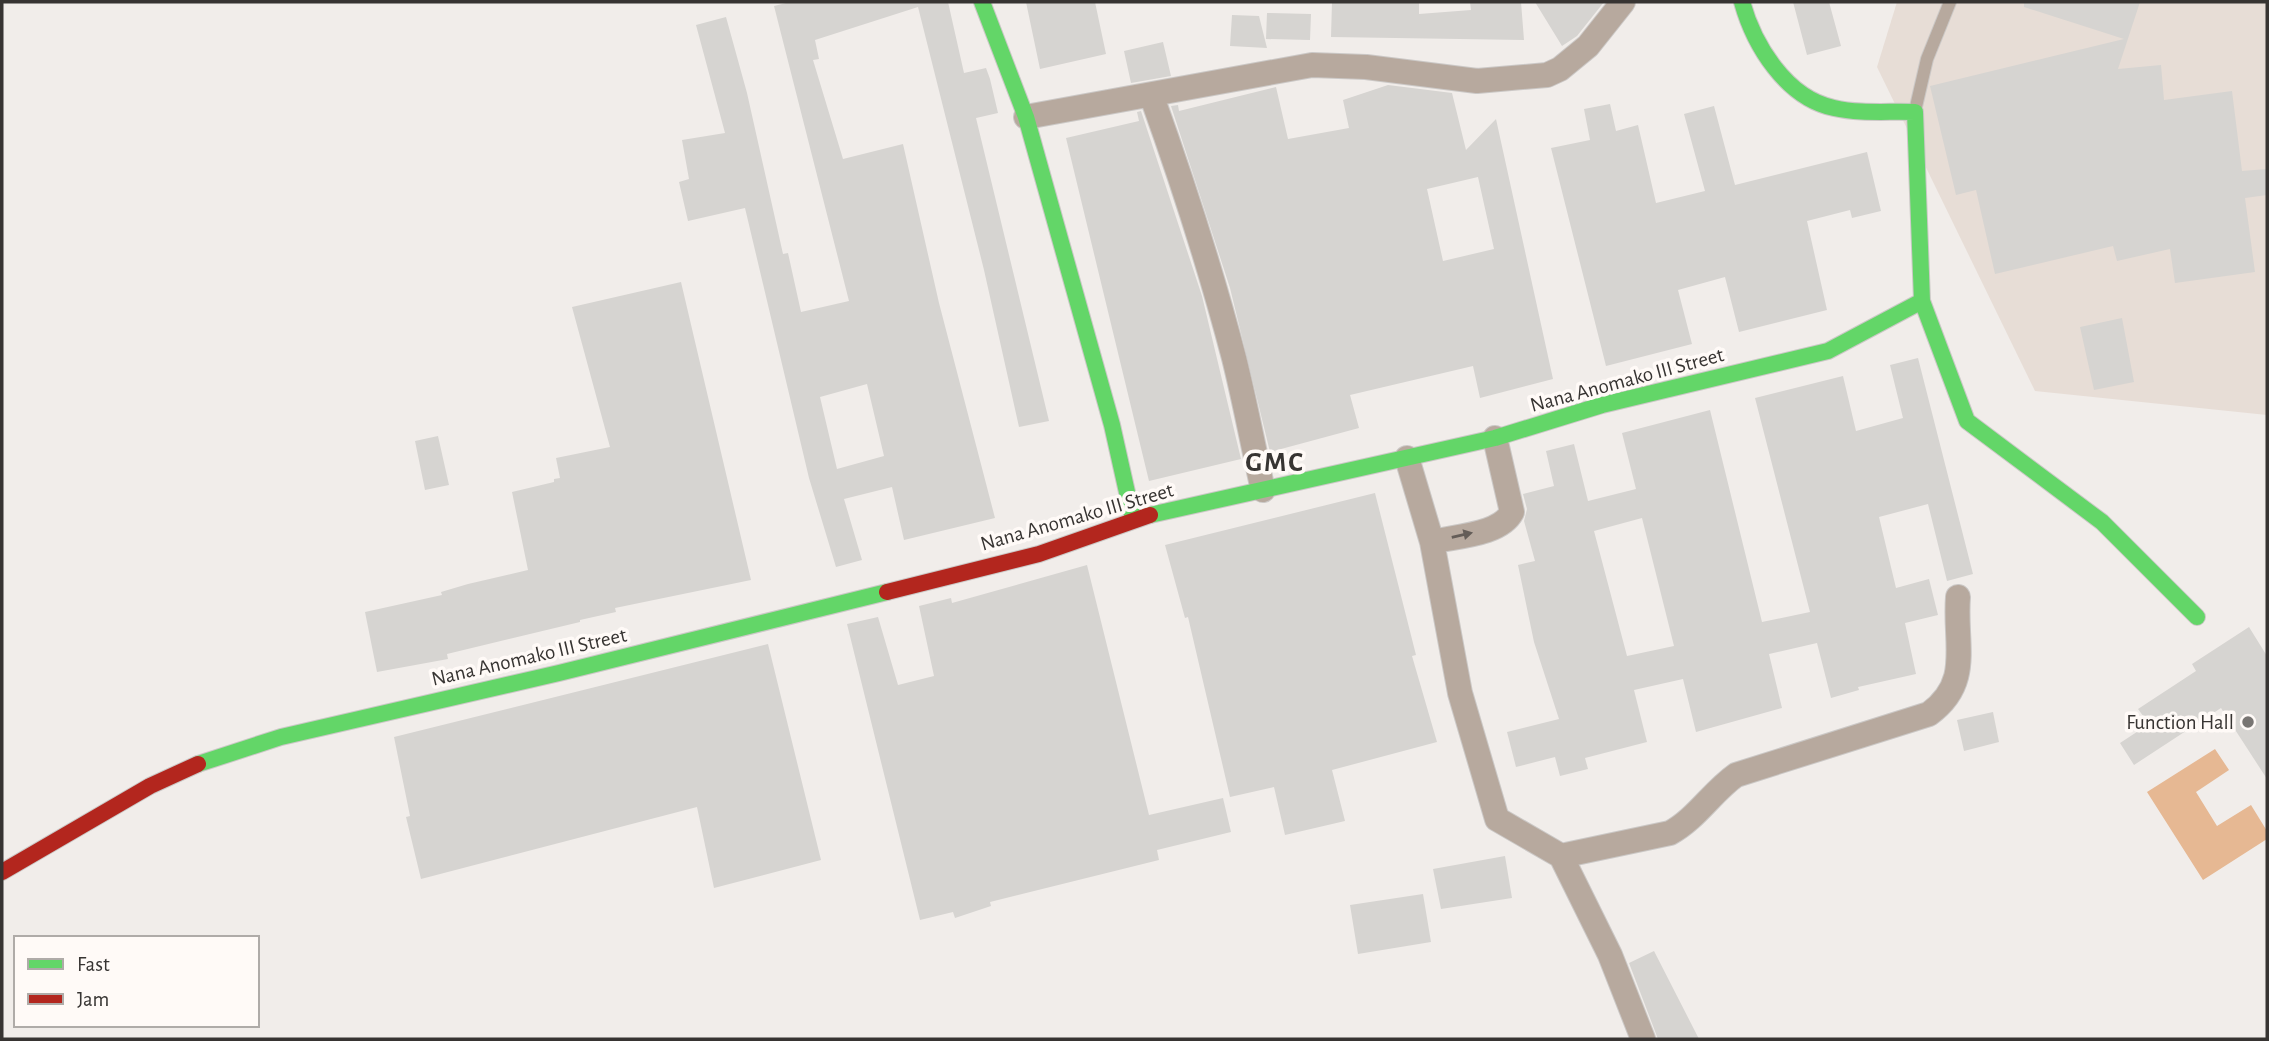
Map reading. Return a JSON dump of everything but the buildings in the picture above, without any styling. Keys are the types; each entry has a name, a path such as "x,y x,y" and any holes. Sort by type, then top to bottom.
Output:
{"street":[{"path":"982,2 1026,117 1112,425 1133,519"},
{"path":"1026,117 1152,97 1312,65 1366,67 1477,81 1547,75 1560,69 1588,46 1623,2"},
{"path":"1742,2 1746,18 1767,59 1802,91 1829,107 1915,112 1922,302 1967,421 2102,522 2197,617"},
{"path":"1152,97 1189,200 1213,284 1234,360 1263,490"},
{"name":"Nana Anomako III Street","path":"2,872 140,791 210,759 281,737 559,673 1039,554 1133,519 1495,438 1602,405 1828,351 1922,302"},
{"path":"1432,542 1496,527 1508,520 1512,512 1495,438"},
{"path":"1407,458 1432,542 1460,693 1497,819 1562,856 1610,955 1643,1039"},
{"path":"1562,856 1670,833 1684,826 1724,783 1736,775 1929,714 1946,702 1954,689 1959,654 1956,622 1958,597"}],"lane":[{"path":"1915,112 1927,59 1950,2"}],"shaded area":[{"path":"1897,2 2267,2 2267,415 2035,391 1877,67"},
{"path":"2215,749 2229,770 2196,792 2217,826 2251,805 2267,831 2267,839 2203,880 2147,792"}],"traffic: fast":[{"path":"982,2 1026,117 1112,425 1133,519"},
{"path":"1742,2 1764,52 1774,67 1801,93 1817,102 1844,110 1915,112 1922,301 1967,421 2102,522 2197,617"},
{"path":"1150,515 1495,438 1602,405 1828,351 1922,301"},
{"path":"198,764 281,737 559,673 887,592"}],"traffic: jam":[{"path":"887,592 1039,554 1150,515"},
{"path":"2,872 150,786 198,764"}],"place":[{"name":"Function Hall","path":"2248,722"}],"district":[{"name":"GMC","path":"1275,463"}]}
